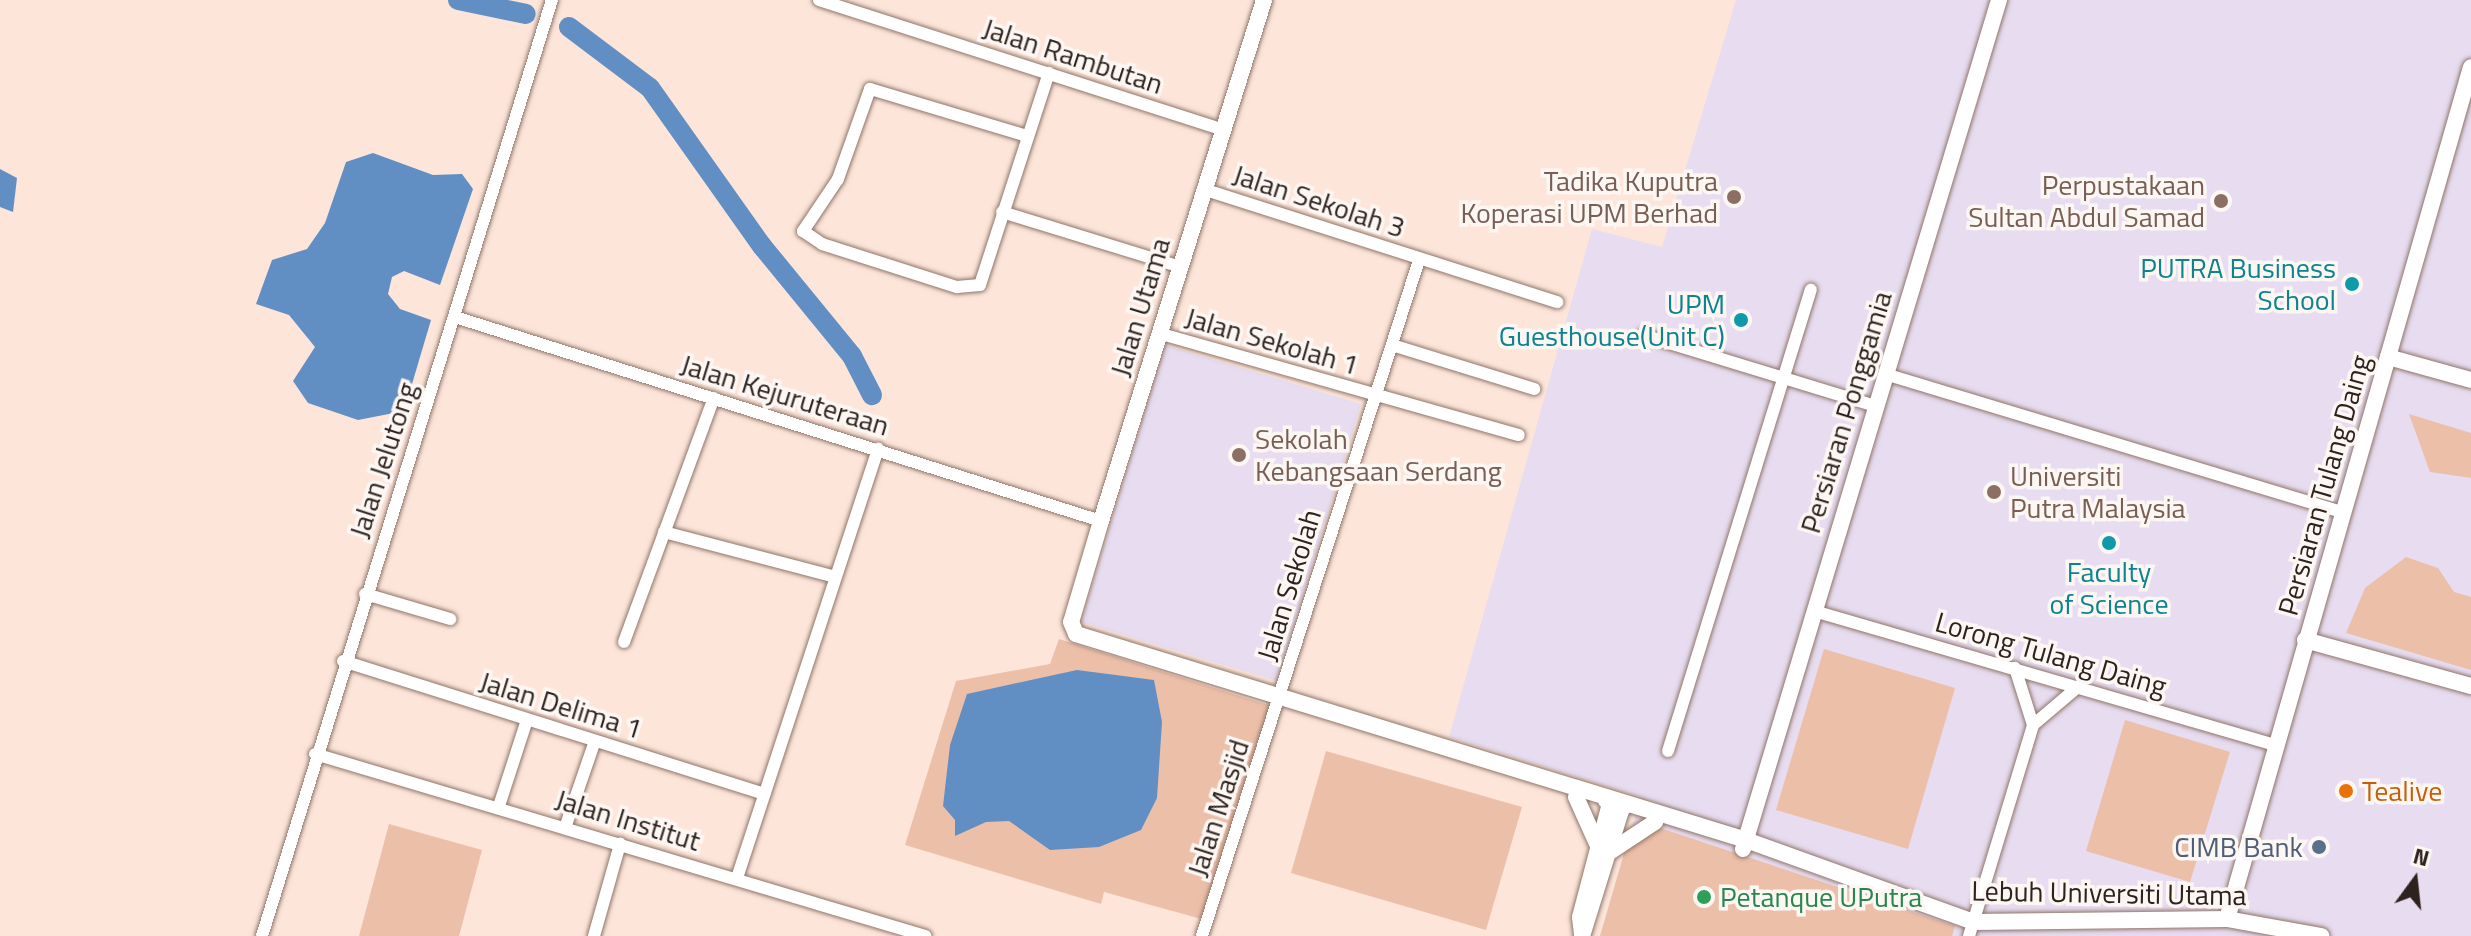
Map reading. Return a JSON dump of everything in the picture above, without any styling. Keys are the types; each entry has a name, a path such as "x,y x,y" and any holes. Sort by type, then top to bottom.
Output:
{"street":[{"name":"Jalan Jelutong","path":"262,936 343,661 455,317 552,0"},
{"name":"Jalan Utama","path":"1264,0 1178,266 1071,629 1280,696"},
{"name":"Persiaran Ponggamia","path":"1744,845 1999,0"},
{"name":"Jalan Rambutan","path":"825,1 1221,129"},
{"path":"1027,136 870,89 838,179 803,231 822,244 975,288 1049,73"},
{"name":"Persiaran Tulang Daing","path":"2227,919 2305,640 2470,77"},
{"name":"Jalan Sekolah 3","path":"1203,189 1557,302"},
{"path":"1002,212 1178,266"},
{"name":"Jalan Sekolah","path":"1280,696 1373,395 1419,260"},
{"path":"1668,751 1811,290"},
{"name":"Jalan Kejuruteraan","path":"455,317 1101,521"},
{"name":"Jalan Sekolah 1","path":"1158,333 1519,435"},
{"path":"1643,335 1875,406"},
{"path":"1392,345 1534,389"},
{"path":"2388,357 2471,380"},
{"path":"1885,374 2343,512"},
{"path":"624,642 714,398"},
{"path":"737,878 832,576 878,449"},
{"path":"664,532 832,576"},
{"path":"365,594 450,619"},
{"name":"Lorong Tulang Daing","path":"1814,611 2275,745"},
{"path":"2305,640 2471,686"},
{"name":"Jalan Delima 1","path":"343,661 765,794"},
{"path":"2015,668 2033,725"},
{"path":"1971,929 2033,725 2079,686"},
{"name":"Lebuh Universiti Utama","path":"1280,696 1576,797 1760,850 1971,929 2227,919 2321,936"},
{"name":"Jalan Masjid","path":"1202,936 1280,696"},
{"path":"499,806 527,720"},
{"path":"566,825 595,741"},
{"name":"Lebuh Universiti Utama","path":"1429,745 1533,774 1744,845"},
{"name":"Jalan Institut","path":"315,754 566,825 925,936"},
{"path":"1533,774 1615,808 1688,824"},
{"path":"1576,797 1605,850"},
{"path":"1582,935 1615,808"},
{"path":"1605,850 1655,822"},
{"path":"594,936 620,844"}],"shaded area":[{"name":"Universiti Putra Malaysia","path":"1736,0 2471,0 2471,936 1600,936 1641,797 1449,737 1592,229 1662,247"},
{"path":"1165,345 1361,404 1277,681 1081,622"},
{"path":"2409,414 2471,433 2471,478 2430,472"},
{"path":"2406,557 2438,568 2454,592 2471,597 2471,670 2346,633 2365,588"},
{"path":"1059,639 1271,706 1205,920 1104,892 1101,904 905,845 956,681 1050,664"},
{"path":"1824,649 1955,688 1908,849 1776,810"},
{"path":"2125,720 2230,752 2190,882 2086,851"},
{"path":"1326,751 1522,807 1486,930 1291,873"},
{"path":"389,824 482,850 459,936 359,936"},
{"path":"1657,827 1955,926 1952,936 1600,936 1625,850"}],"water":[{"path":"373,153 433,175 462,174 473,189 440,285 404,271 392,277 388,294 400,309 431,320 404,411 358,420 308,403 293,381 315,347 289,315 256,304 272,260 307,249 325,223 346,162"},
{"path":"0,169 17,178 13,212 0,207"},
{"path":"1077,670 1154,680 1162,722 1157,798 1141,830 1099,847 1050,850 1009,821 986,822 955,836 955,820 943,806 950,745 967,694"}],"waterway":[{"path":"458,0 526,14"},
{"path":"569,27 650,88 762,246 852,356 872,395"}],"place":[{"name":"Tadika Kuputra Koperasi UPM Berhad","path":"1734,197"},
{"name":"Perpustakaan Sultan Abdul Samad","path":"2221,201"},
{"name":"PUTRA Business School","path":"2352,284"},
{"name":"UPM Guesthouse(Unit C)","path":"1741,320"},
{"name":"Sekolah Kebangsaan Serdang","path":"1239,455"},
{"name":"Universiti Putra Malaysia","path":"1994,492"},
{"name":"Faculty of Science","path":"2109,543"},
{"name":"Tealive","path":"2346,791"},
{"name":"CIMB Bank","path":"2319,847"},
{"name":"Petanque UPutra","path":"1704,897"}]}
